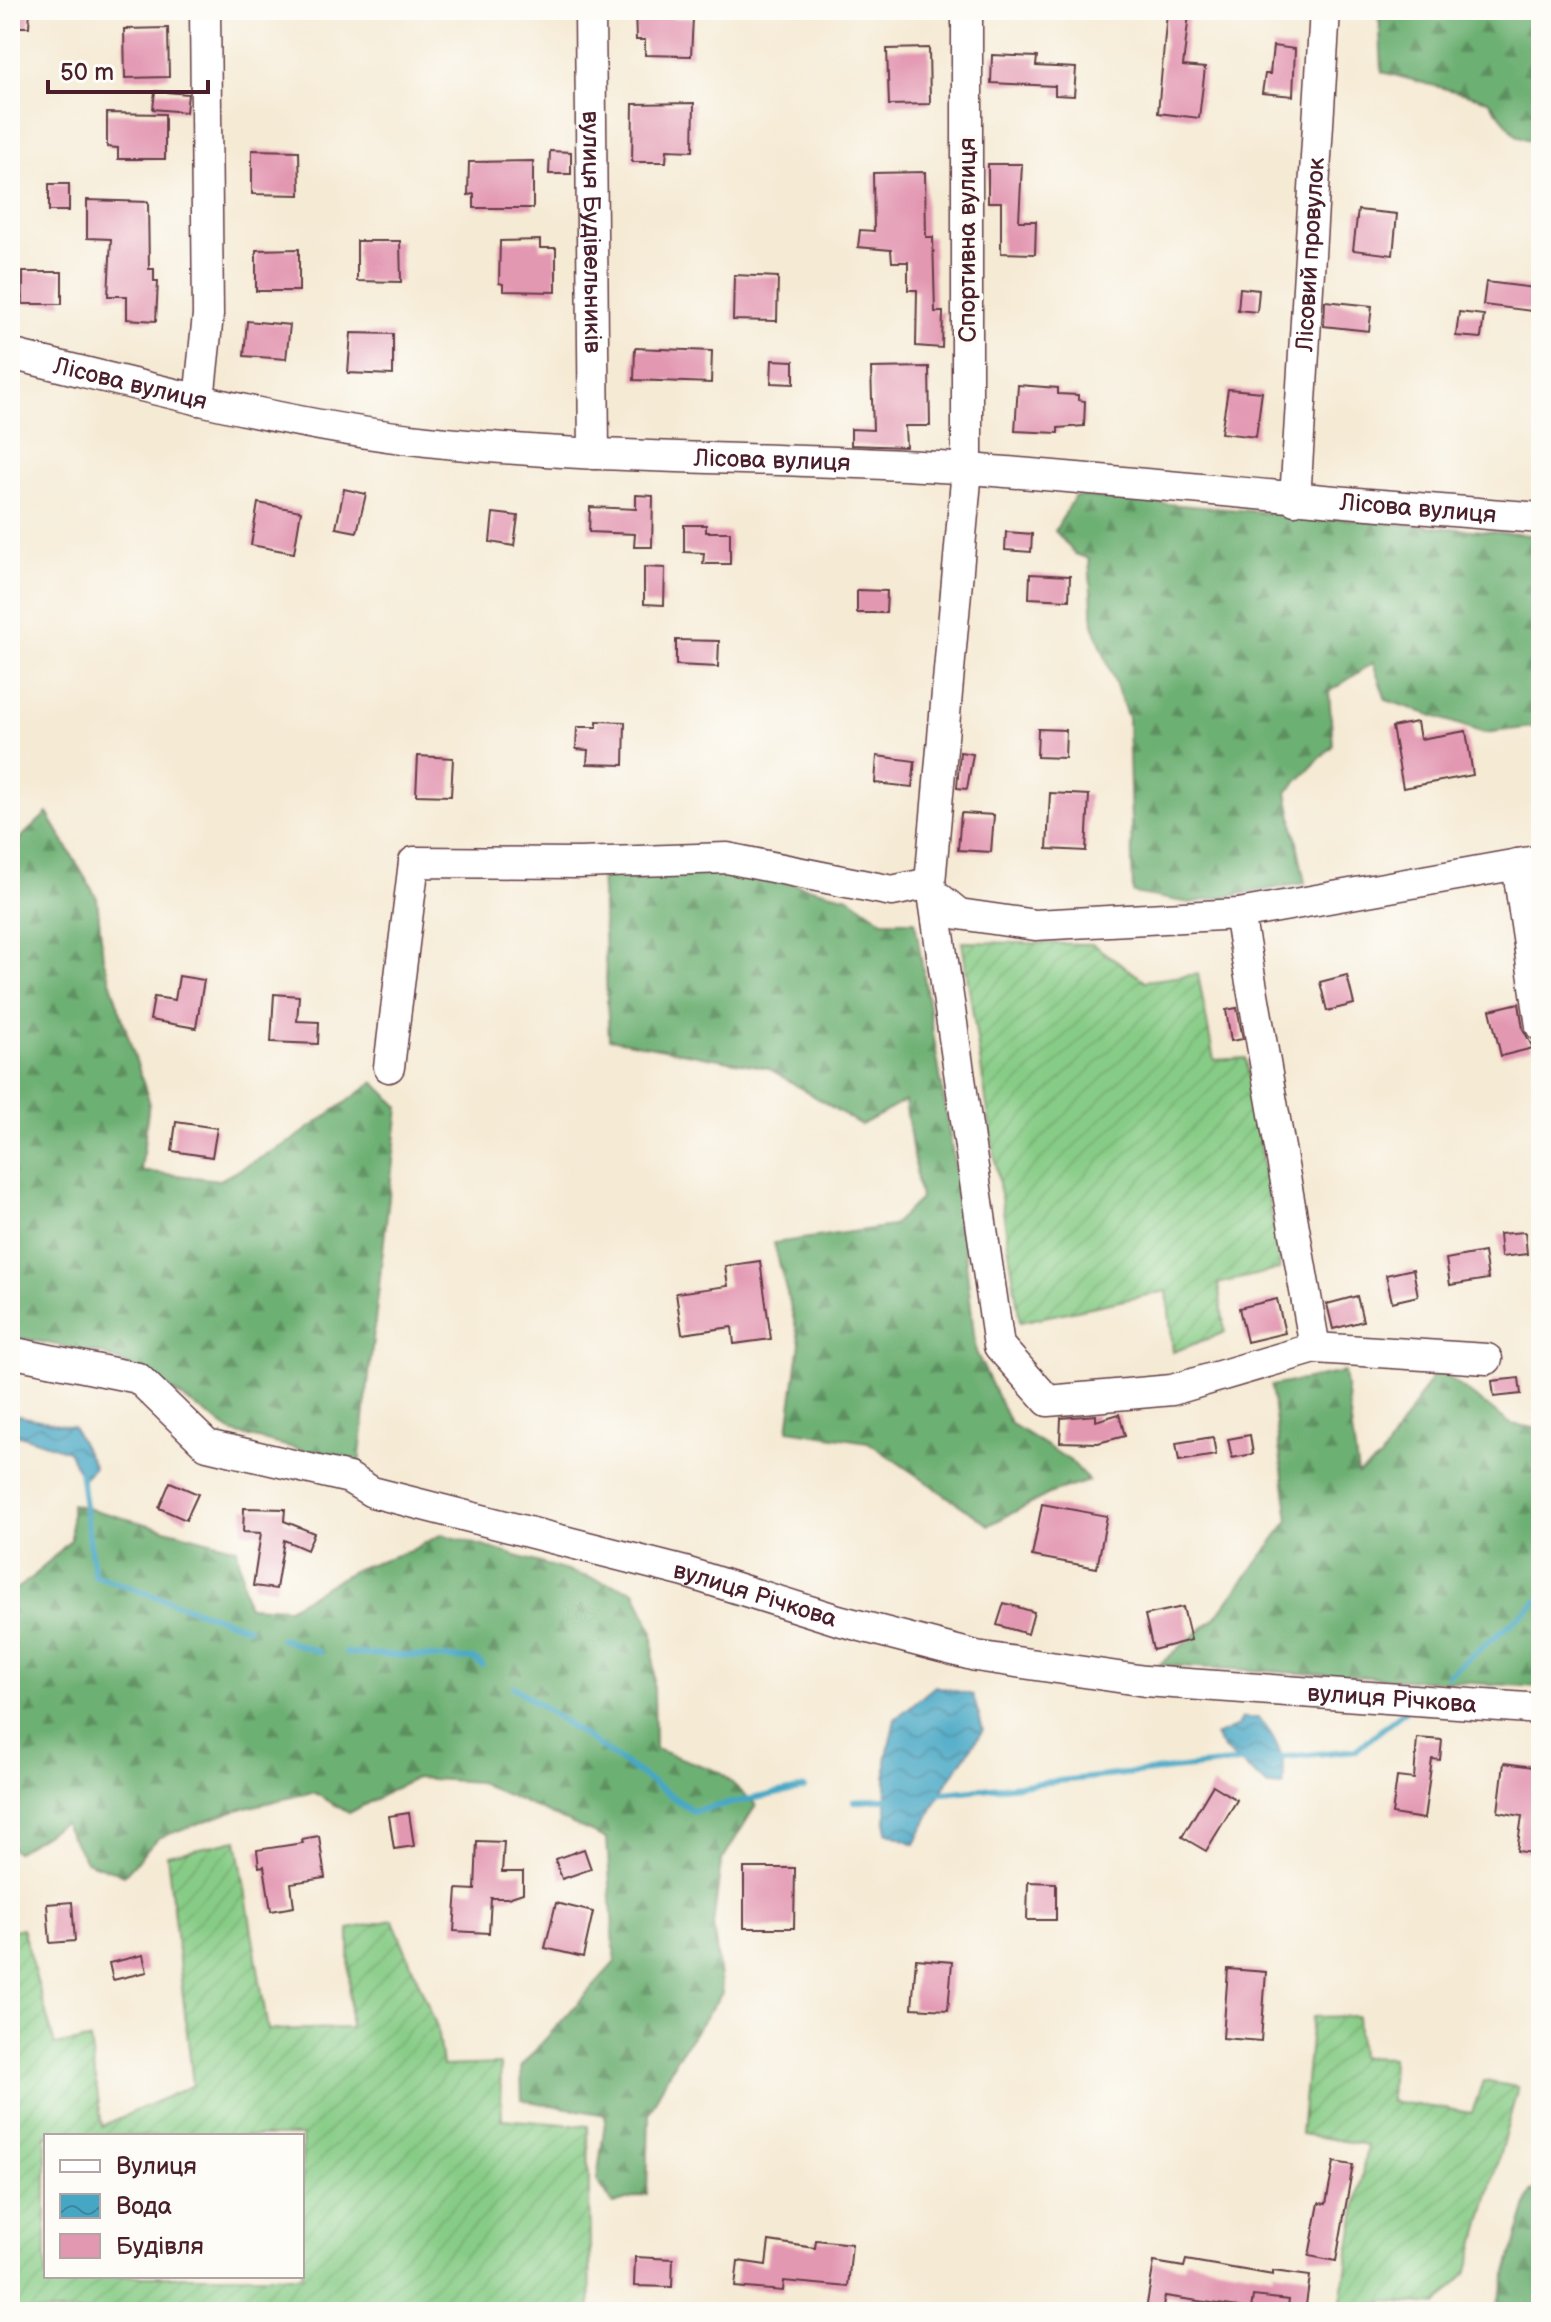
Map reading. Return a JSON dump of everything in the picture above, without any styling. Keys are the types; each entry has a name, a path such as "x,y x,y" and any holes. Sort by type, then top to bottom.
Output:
{"street":[{"path":"199,400 208,315 205,10"},
{"name":"вулиця Будівельників","path":"590,10 594,454"},
{"name":"Спортивна вулиця","path":"967,10 967,469 931,888 999,1346 1048,1401 1172,1390 1315,1348"},
{"name":"Лісовий провулок","path":"1295,500 1325,10"},
{"name":"Лісова вулиця","path":"10,354 300,423 428,441 594,454 967,469 1295,500 1541,518"},
{"path":"389,1067 414,862 579,863 727,858 892,891 931,888 959,914 1035,925 1239,914 1529,862 1541,1026"},
{"path":"1239,914 1315,1348 1487,1359"},
{"name":"вулиця Річкова","path":"10,1352 138,1378 207,1445 349,1478 372,1492 685,1572 838,1620 976,1656 1145,1681 1541,1709"}],"green space":[{"path":"1379,10 1541,10 1541,145 1516,135 1488,100 1382,72"},
{"path":"1075,496 1541,536 1541,726 1484,733 1386,700 1373,663 1329,692 1333,745 1287,792 1305,883 1190,903 1133,893 1128,718 1093,624 1089,559 1075,554 1055,531"},
{"path":"47,813 97,898 103,958 149,1101 141,1171 220,1180 290,1142 374,1082 399,1107 359,1464 234,1433 148,1374 102,1354 10,1336 10,848"},
{"path":"693,860 849,897 883,921 915,921 957,1181 976,1352 1010,1423 1072,1462 1089,1481 1051,1493 989,1525 868,1442 788,1430 800,1343 774,1243 892,1226 920,1199 905,1101 861,1125 768,1068 609,1039 601,871"},
{"path":"962,942 1092,944 1145,981 1198,974 1214,1060 1246,1058 1280,1269 1218,1284 1225,1332 1173,1352 1167,1291 1020,1322"},
{"path":"1437,1369 1511,1424 1541,1429 1541,1687 1159,1665 1215,1618 1289,1520 1271,1386 1344,1372 1358,1474 1380,1459"},
{"path":"71,1504 237,1548 247,1606 288,1608 358,1568 410,1551 442,1534 635,1591 653,1633 655,1749 720,1772 756,1805 721,1862 713,1925 722,1993 676,2059 649,2113 647,2194 613,2204 597,2180 606,2115 522,2100 521,2066 615,1962 607,1839 478,1782 415,1778 349,1813 313,1792 233,1811 158,1838 124,1875 86,1861 63,1823 17,1852 10,1847 10,1593 33,1577 71,1540"},
{"path":"237,1840 268,2030 350,2028 349,1929 393,1920 437,2027 442,2066 500,2064 502,2119 588,2126 591,2312 14,2312 10,2285 10,1931 22,1928 55,2045 90,2040 102,2126 193,2085 167,1855"},
{"path":"1357,2016 1360,2057 1392,2058 1390,2101 1472,2113 1483,2081 1518,2087 1468,2271 1437,2305 1383,2301 1380,2312 1339,2312 1367,2145 1301,2134 1312,2017"},
{"path":"1541,2187 1541,2312 1495,2312 1531,2191"}],"water":[{"path":"10,1414 73,1427 94,1467 82,1479 68,1451 10,1432"},
{"path":"935,1686 973,1695 983,1730 941,1792 915,1844 886,1832 886,1760 895,1719"},
{"path":"1242,1718 1258,1718 1275,1741 1282,1758 1283,1787 1268,1786 1232,1757 1215,1736 1238,1726"}],"building":[{"path":"10,10 30,10 29,27 10,27"},
{"path":"635,10 670,10 670,18 693,18 691,56 645,55 645,40 636,40"},
{"path":"1167,12 1189,14 1183,66 1205,68 1199,118 1158,113"},
{"path":"168,28 169,77 125,78 124,29"},
{"path":"1273,46 1295,49 1293,96 1262,93 1265,74 1270,74"},
{"path":"929,48 930,104 889,105 887,49"},
{"path":"992,55 1037,57 1036,66 1076,68 1074,96 1055,95 1055,86 991,83"},
{"path":"155,91 188,94 186,112 153,109"},
{"path":"694,103 693,151 667,150 666,162 632,162 633,104"},
{"path":"107,113 165,114 165,159 118,159 118,148 107,147"},
{"path":"252,150 299,151 300,195 252,194"},
{"path":"550,151 571,152 571,174 549,174"},
{"path":"533,161 533,208 474,208 474,194 468,195 469,162"},
{"path":"988,164 1022,164 1019,221 1036,221 1035,254 1001,253 1001,202 988,202"},
{"path":"925,172 926,237 933,237 935,312 943,312 942,348 916,346 917,290 908,290 908,262 892,262 891,250 858,247 860,230 874,231 873,173"},
{"path":"49,184 69,184 69,211 49,211"},
{"path":"87,200 148,202 149,269 154,269 154,281 158,281 156,321 127,319 127,296 108,296 111,239 87,238"},
{"path":"1358,210 1397,214 1393,255 1353,250"},
{"path":"540,240 540,248 556,248 556,292 503,291 503,284 499,283 500,241"},
{"path":"357,241 400,241 401,282 357,281"},
{"path":"299,249 299,291 256,291 256,250"},
{"path":"23,272 62,272 62,304 23,304"},
{"path":"734,275 778,277 777,321 733,320"},
{"path":"1486,282 1535,288 1532,311 1483,305"},
{"path":"1240,288 1259,290 1257,312 1238,310"},
{"path":"1325,301 1372,306 1369,331 1324,326"},
{"path":"1459,312 1484,315 1481,338 1456,336"},
{"path":"247,321 290,325 286,359 244,356"},
{"path":"351,333 393,334 393,375 348,373"},
{"path":"635,348 712,351 711,383 634,380"},
{"path":"772,360 794,361 794,384 771,383"},
{"path":"929,367 930,426 905,426 906,447 851,445 851,429 873,430 871,368"},
{"path":"1018,385 1058,388 1058,394 1078,395 1078,400 1085,401 1084,426 1058,428 1058,433 1015,431"},
{"path":"1228,389 1262,392 1256,437 1221,433"},
{"path":"344,489 366,494 357,532 336,528"},
{"path":"636,495 653,496 652,547 634,547 635,534 589,532 590,507 636,509"},
{"path":"258,503 301,511 294,553 251,545"},
{"path":"493,513 518,516 514,546 490,542"},
{"path":"684,525 706,525 706,532 730,532 730,564 703,564 704,553 684,552"},
{"path":"1006,532 1032,534 1031,552 1005,550"},
{"path":"644,567 665,568 664,605 644,604"},
{"path":"1030,574 1070,576 1069,600 1029,598"},
{"path":"857,590 887,591 886,613 857,613"},
{"path":"676,640 719,641 718,667 676,665"},
{"path":"597,721 625,722 624,765 587,764 588,750 576,749 577,727 597,727"},
{"path":"1417,722 1420,739 1466,731 1473,775 1403,788 1392,727"},
{"path":"1038,729 1066,730 1065,758 1037,757"},
{"path":"960,752 973,754 967,789 957,788"},
{"path":"418,756 453,758 451,796 416,795"},
{"path":"877,756 915,761 912,787 875,783"},
{"path":"1050,793 1089,795 1086,851 1047,849"},
{"path":"961,813 994,815 991,852 958,850"},
{"path":"1347,975 1354,1004 1327,1011 1320,982"},
{"path":"179,976 204,980 196,1028 150,1020 154,997 175,1000"},
{"path":"274,994 299,996 297,1021 319,1022 318,1044 271,1042"},
{"path":"1519,1003 1523,1029 1533,1048 1501,1056 1490,1010"},
{"path":"1237,1008 1243,1039 1231,1041 1226,1010"},
{"path":"176,1122 217,1128 212,1157 172,1151"},
{"path":"1525,1232 1527,1254 1501,1257 1499,1234"},
{"path":"1484,1252 1488,1279 1450,1285 1446,1259"},
{"path":"760,1261 771,1339 734,1344 732,1327 682,1334 676,1293 728,1286 725,1266"},
{"path":"1413,1269 1418,1296 1392,1302 1386,1275"},
{"path":"1357,1296 1363,1321 1333,1329 1327,1304"},
{"path":"1277,1299 1285,1333 1247,1342 1239,1308"},
{"path":"1519,1378 1521,1394 1494,1397 1492,1381"},
{"path":"1119,1414 1125,1436 1098,1443 1060,1442 1061,1418 1096,1415 1096,1421"},
{"path":"1250,1435 1253,1454 1232,1458 1228,1439"},
{"path":"1213,1437 1216,1455 1179,1461 1176,1443"},
{"path":"170,1482 198,1494 186,1520 159,1508"},
{"path":"1042,1504 1107,1516 1097,1568 1032,1556"},
{"path":"244,1508 285,1509 284,1521 314,1533 307,1550 284,1540 276,1589 253,1586 261,1533 243,1532"},
{"path":"1004,1603 1034,1612 1028,1634 997,1625"},
{"path":"1183,1607 1191,1640 1153,1650 1145,1615"},
{"path":"1417,1738 1442,1740 1440,1760 1432,1759 1424,1819 1392,1814 1397,1777 1414,1779"},
{"path":"1504,1763 1541,1768 1541,1854 1517,1851 1522,1816 1498,1812"},
{"path":"1213,1785 1237,1800 1206,1851 1182,1837"},
{"path":"409,1813 414,1846 394,1849 389,1816"},
{"path":"319,1836 325,1878 291,1883 294,1907 271,1911 264,1866 259,1867 257,1850 303,1843 302,1839"},
{"path":"477,1841 504,1842 502,1872 523,1872 523,1893 508,1898 491,1898 489,1933 454,1931 457,1889 475,1890"},
{"path":"584,1849 591,1869 562,1879 555,1859"},
{"path":"744,1868 795,1868 794,1928 744,1928"},
{"path":"1028,1882 1056,1883 1056,1920 1027,1920"},
{"path":"72,1902 75,1941 50,1943 47,1904"},
{"path":"556,1903 593,1912 583,1957 545,1948"},
{"path":"143,1955 147,1972 113,1980 109,1963"},
{"path":"916,1959 952,1962 948,2010 912,2008"},
{"path":"1228,1969 1266,1972 1261,2041 1223,2038"},
{"path":"1334,2162 1353,2165 1336,2261 1309,2256 1319,2203 1326,2204"},
{"path":"816,2240 852,2244 848,2287 784,2281 783,2291 735,2287 738,2261 766,2265 769,2241 815,2248"},
{"path":"635,2257 673,2259 672,2287 634,2286"},
{"path":"1186,2260 1273,2275 1273,2271 1310,2276 1305,2312 1287,2312 1289,2300 1253,2296 1251,2309 1165,2296 1162,2312 1146,2310 1154,2262 1184,2267"}],"waterway":[{"path":"80,1470 94,1575 248,1628"},
{"path":"1448,1675 1541,1599"},
{"path":"281,1639 319,1652"},
{"path":"346,1653 474,1659 482,1665"},
{"path":"514,1687 693,1811 804,1788"},
{"path":"1276,1758 1356,1750 1406,1710"},
{"path":"934,1794 1249,1761"},
{"path":"854,1802 891,1798"}]}
